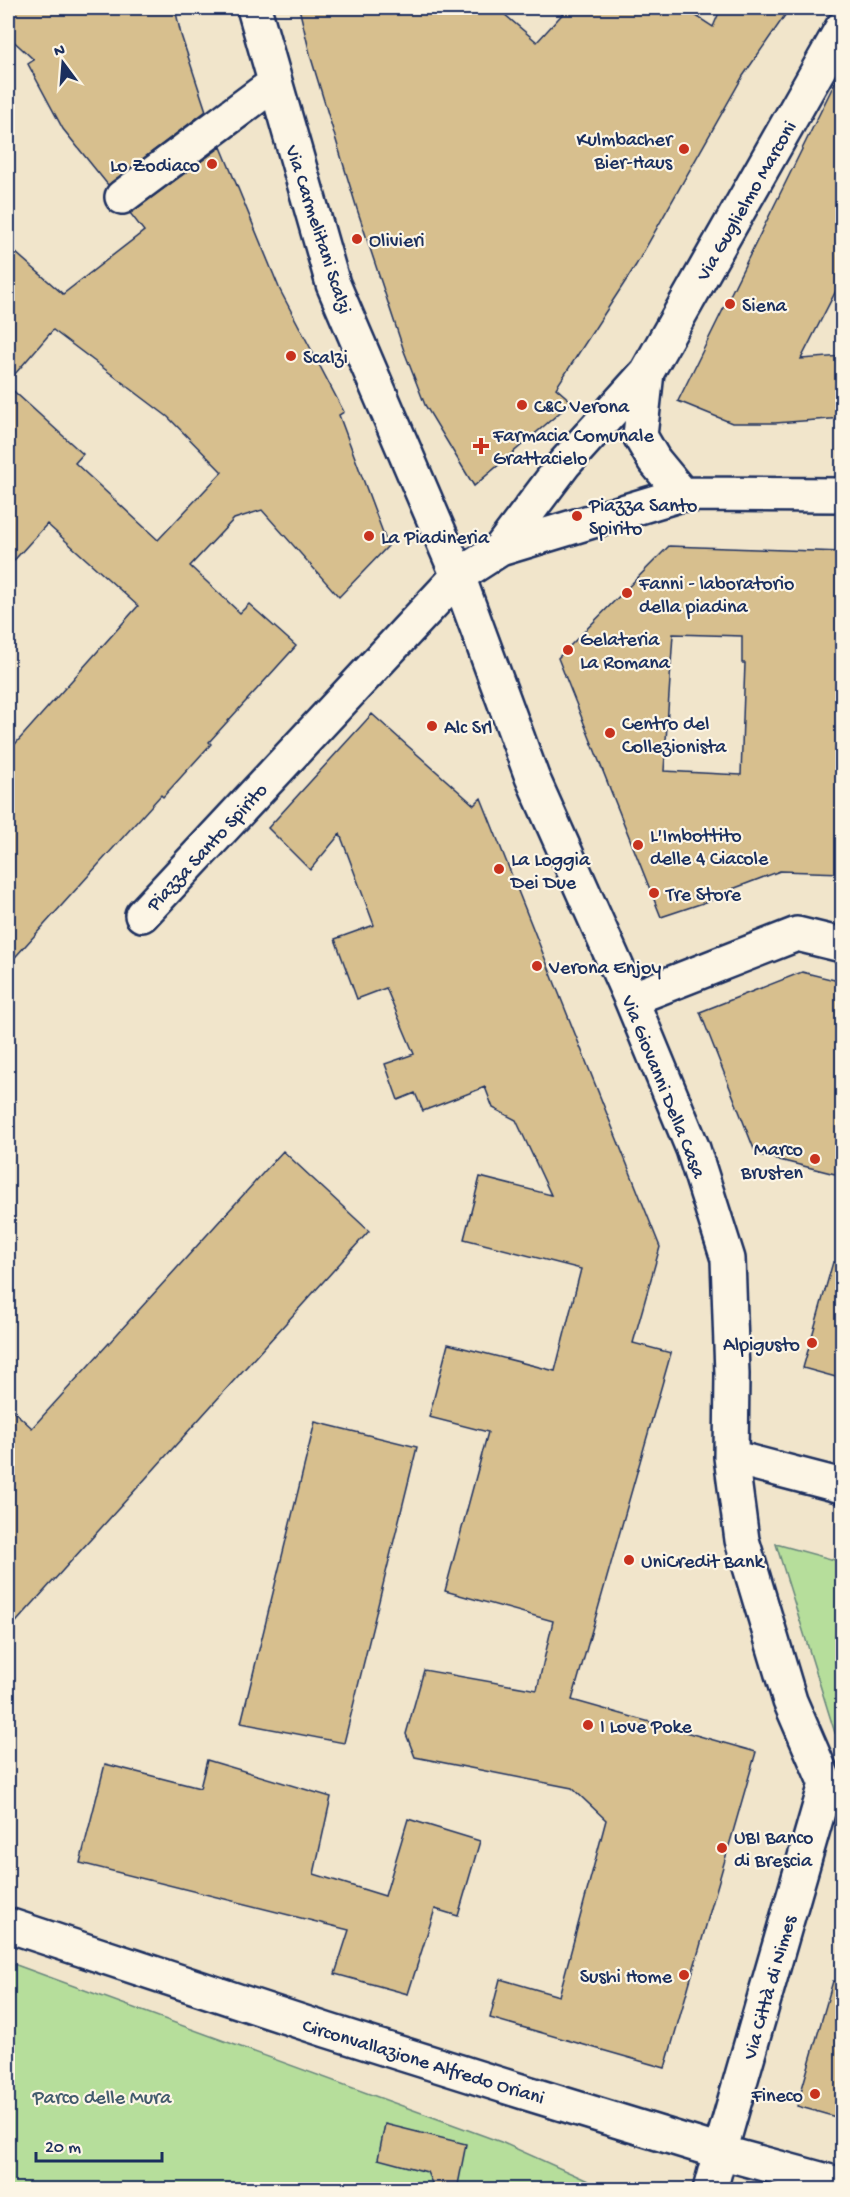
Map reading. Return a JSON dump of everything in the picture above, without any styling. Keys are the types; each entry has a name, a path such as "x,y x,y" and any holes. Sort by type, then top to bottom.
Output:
{"street":[{"name":"Via Carmelitani Scalzi","path":"254,8 333,284 458,576"},
{"name":"Via Guglielmo Marconi","path":"647,372 843,28"},
{"path":"122,196 275,82"},
{"path":"647,372 640,436 654,460 682,494"},
{"name":"Piazza Santo Spirito","path":"500,549 564,464 647,372"},
{"name":"Piazza Santo Spirito","path":"142,915 458,576 500,549 682,494 843,495"},
{"name":"Via Giovanni Della Casa","path":"458,576 532,777 631,999 693,1149 728,1259 732,1374 731,1457 741,1540 790,1701 834,1776"},
{"path":"631,999 797,934 843,945"},
{"path":"731,1457 843,1486"},
{"name":"Via Città di Nimes","path":"710,2190 834,1776"},
{"name":"Circonvallazione Alfredo Oriani","path":"8,1925 326,2030 720,2152 843,2185"}],"green space":[{"path":"776,1544 842,1562 842,1726 835,1733"},
{"name":"Parco delle Mura","path":"8,1962 501,2142 606,2189 8,2189"}],"building":[{"path":"8,8 175,8 181,35 206,111 108,185 63,129 28,64 34,60 8,36"},
{"path":"299,8 497,8 537,42 568,8 684,8 713,27 721,8 790,8 743,76 636,265 556,388 572,402 474,486 425,405 404,351 357,209 311,58"},
{"path":"843,66 843,277 801,359 843,356 843,418 775,423 732,423 678,401"},
{"path":"221,147 280,290 344,412 339,415 388,546 339,597 262,510 234,519 190,566 240,613 249,604 296,646 209,742 211,744 163,797 161,795 8,965 8,752 138,606 47,524 8,567 8,386 83,454 75,463 158,540 222,472 168,417 53,330 8,382 8,246 63,294 144,231 130,213"},
{"path":"669,546 843,552 843,873 780,871 714,896 715,899 661,917 558,658","holes":["673,634 742,636 742,663 745,663 741,775 664,771"]},
{"path":"372,714 474,805 481,798 660,1247 633,1343 671,1353 572,1700 756,1752 665,2068 490,2018 500,1979 559,1996 606,1820 572,1788 415,1757 406,1734 424,1670 537,1690 553,1621 445,1591 488,1432 429,1417 448,1344 555,1371 581,1269 464,1239 480,1177 551,1195 516,1120 493,1108 485,1087 423,1111 415,1093 398,1100 385,1064 414,1054 386,988 357,999 335,939 374,925 340,834 310,870 268,828"},
{"path":"802,972 843,982 843,1176 756,1154 700,1012"},
{"path":"283,1151 369,1231 8,1631 8,1406 32,1428"},
{"path":"833,1262 843,1263 843,1379 803,1368"},
{"path":"315,1422 417,1447 344,1743 241,1723"},
{"path":"207,1760 331,1797 314,1874 385,1896 408,1819 480,1841 458,1916 435,1909 408,1994 335,1974 349,1930 80,1863 105,1764 200,1788"},
{"path":"833,1981 843,1982 843,2119 797,2106"},
{"path":"385,2124 466,2144 457,2190 435,2190 427,2172 378,2159"}],"place":[{"name":"Kulmbacher Bier-Haus","path":"684,149"},
{"name":"Lo Zodiaco","path":"212,164"},
{"name":"Olivieri","path":"357,239"},
{"name":"Siena","path":"730,304"},
{"name":"Scalzi","path":"291,356"},
{"name":"C&C Verona","path":"522,405"},
{"name":"Farmacia Comunale Grattacielo","path":"481,446"},
{"name":"Piazza Santo Spirito","path":"577,516"},
{"name":"La Piadineria","path":"369,536"},
{"name":"Fanni - laboratorio della piadina","path":"627,593"},
{"name":"Gelateria La Romana","path":"568,650"},
{"name":"Alc Srl","path":"432,726"},
{"name":"Centro del Collezionista","path":"610,733"},
{"name":"L'Imbottito delle 4 Ciacole","path":"638,845"},
{"name":"La Loggia Dei Due","path":"499,869"},
{"name":"Tre Store","path":"654,893"},
{"name":"Verona Enjoy","path":"537,966"},
{"name":"Marco Brusten","path":"815,1159"},
{"name":"Alpigusto","path":"812,1343"},
{"name":"UniCredit Bank","path":"629,1560"},
{"name":"I Love Poke","path":"588,1725"},
{"name":"UBI Banco di Brescia","path":"722,1848"},
{"name":"Sushi Home","path":"684,1975"},
{"name":"Fineco","path":"815,2094"}]}
